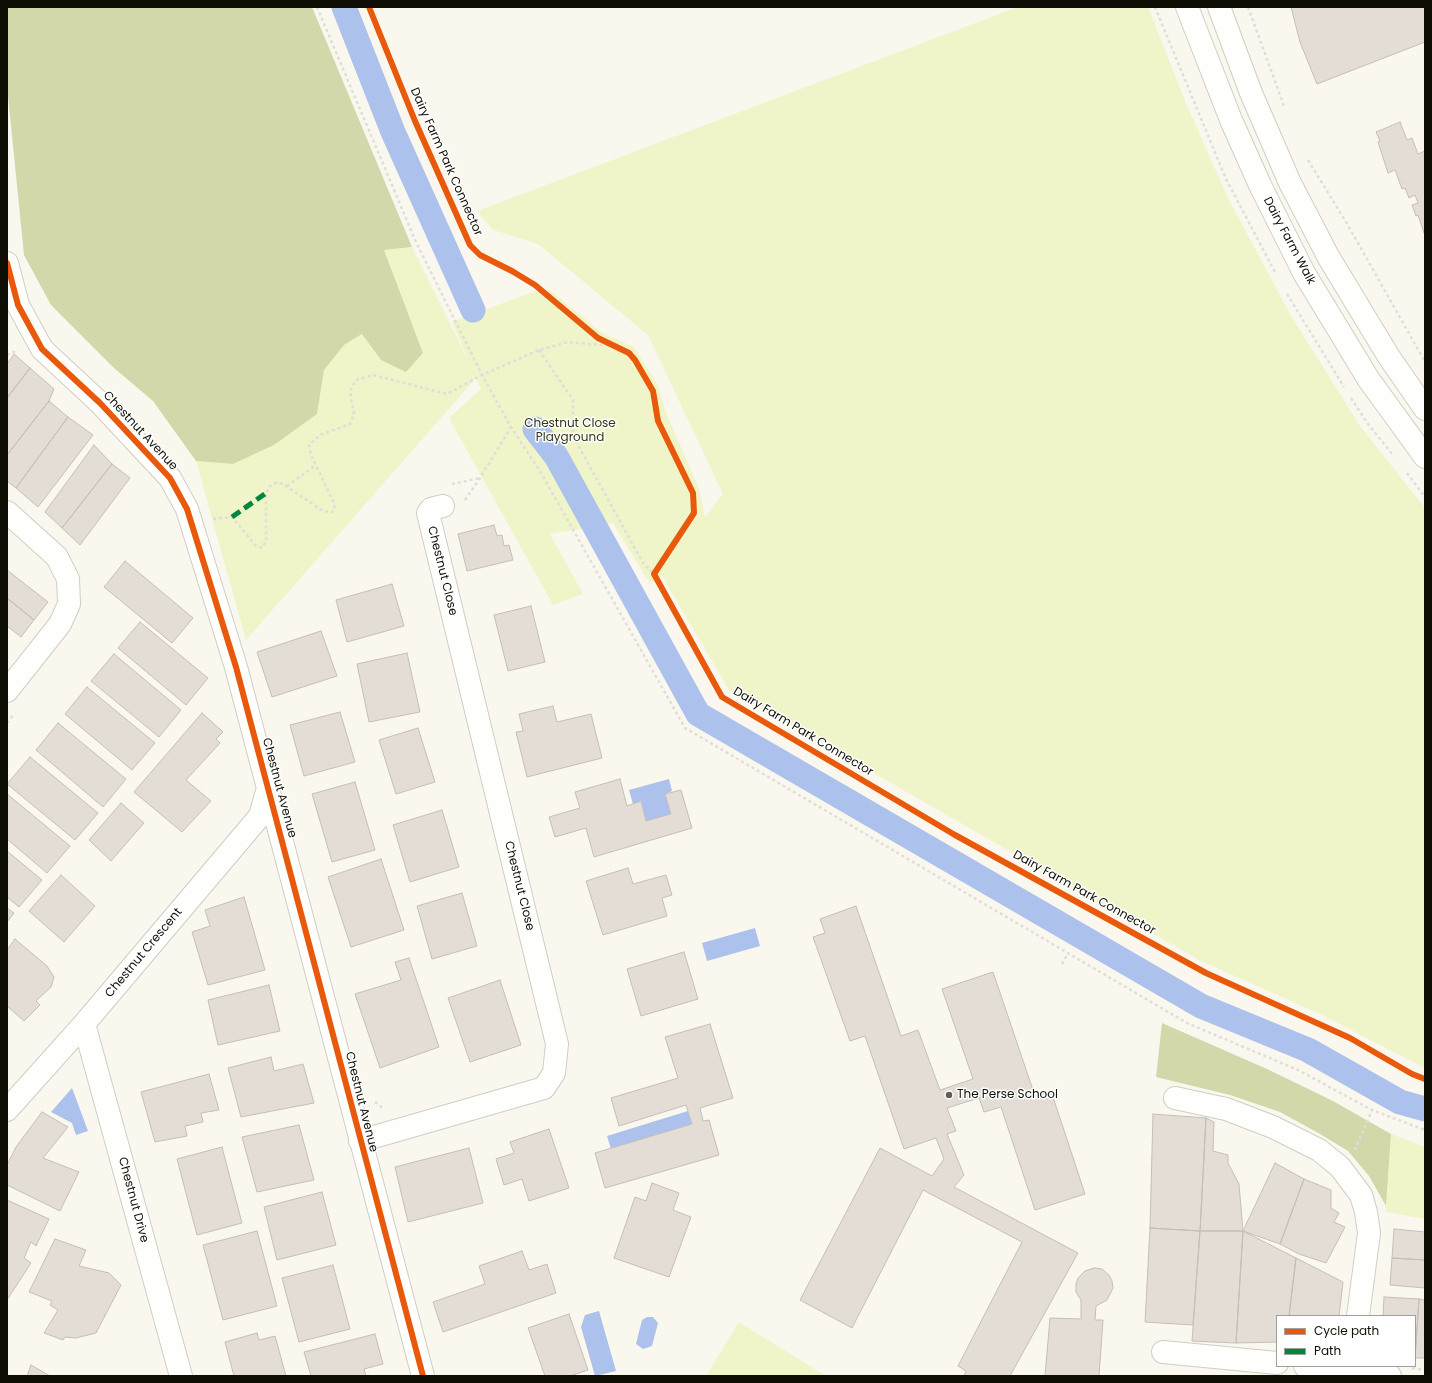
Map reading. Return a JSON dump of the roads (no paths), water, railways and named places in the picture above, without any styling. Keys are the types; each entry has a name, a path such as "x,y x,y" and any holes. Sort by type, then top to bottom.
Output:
{"street":[{"name":"Dairy Farm Walk","path":"1188,7 1231,120 1260,185 1304,273 1369,380 1425,457"},
{"path":"1219,7 1251,93 1290,183 1333,264 1389,357 1425,409"},
{"name":"Chestnut Avenue","path":"7,263 12,310 42,349 100,403 170,478 187,509 236,667 423,1376"},
{"name":"Chestnut Close","path":"360,1140 544,1088 554,1073 557,1044 428,513 431,509 443,506"},
{"path":"7,512 57,557 68,579 68,604 60,624 7,691"},
{"name":"Chestnut Crescent","path":"7,1110 84,1024 260,816 268,788"},
{"name":"Chestnut Drive","path":"84,1024 181,1376"},
{"path":"1175,1098 1226,1109 1273,1126 1319,1150 1340,1167 1361,1195 1369,1233 1358,1315"},
{"path":"1163,1352 1276,1363"},
{"path":"1328,1367 1351,1368 1390,1376"}],"water":[{"path":"669,779 672,791 665,794 671,814 646,821 641,801 633,804 629,790"},
{"path":"755,928 760,946 707,961 702,943"},
{"path":"72,1088 88,1131 76,1135 72,1123 51,1112"},
{"path":"688,1111 692,1124 611,1149 607,1136"},
{"path":"599,1311 616,1371 595,1376 581,1327 585,1315"},
{"path":"647,1317 653,1317 658,1323 652,1346 643,1349 636,1344 642,1320"}],"waterway":[{"path":"344,7 393,132 473,310"},
{"path":"535,429 556,456 698,714 1201,1006 1308,1050 1400,1102 1425,1109"}],"place":[{"name":"The Perse School","path":"949,1095"}],"park label":[{"name":"Chestnut Close Playground","path":"570,431"}]}
